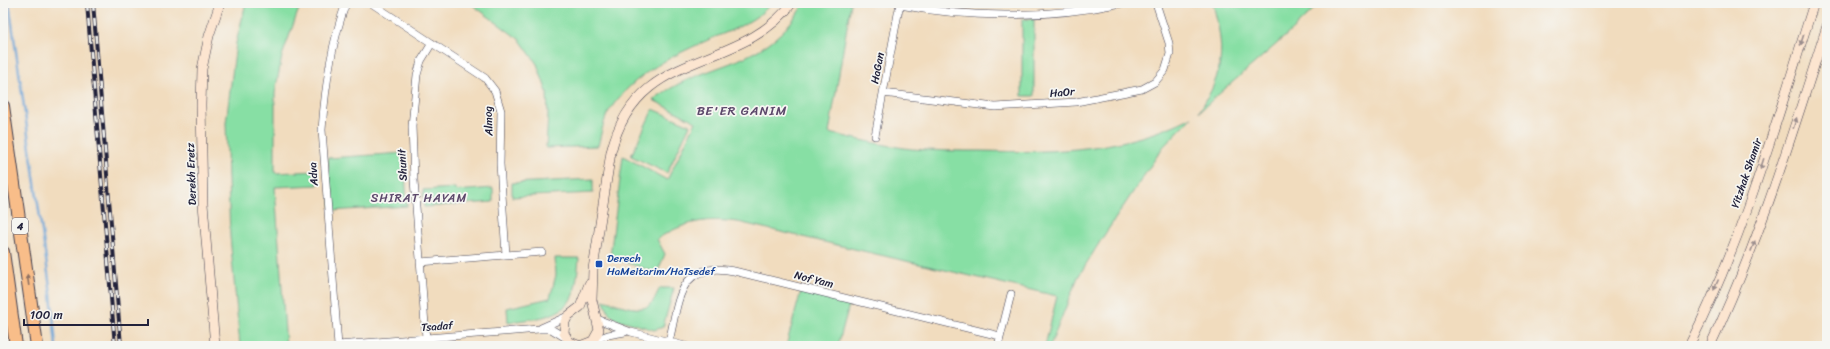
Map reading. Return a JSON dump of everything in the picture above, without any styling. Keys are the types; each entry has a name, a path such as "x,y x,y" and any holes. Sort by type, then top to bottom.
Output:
{"highway":[{"name":"4","path":"3,106 37,346"},
{"path":"3,252 16,346"}],"main road":[{"name":"Derekh Eretz","path":"215,346 203,204 201,105 202,69 209,36 220,3"},
{"path":"593,269 583,300 572,314 564,328 569,342 580,346 593,342 599,330 592,300 593,269 611,152 619,127 629,109 647,90 668,75 743,43 763,31 778,19 792,3"},
{"name":"Yitzhak Shamir","path":"1688,346 1722,272 1750,200 1814,3"},
{"path":"1710,346 1740,279 1768,207 1827,26"},
{"path":"572,314 585,310 596,318"}],"street":[{"name":"Adva","path":"338,345 322,130 324,103 332,50 346,3"},
{"name":"Almog","path":"370,3 485,78 495,91 501,111 500,164 506,255"},
{"path":"900,4 934,12 1029,15 1073,11 1122,3"},
{"name":"HaOr","path":"883,93 995,107 1076,102 1142,89 1155,82 1165,70 1170,54 1169,43 1156,3"},
{"name":"HaGan","path":"875,136 900,4"},
{"name":"Shunit","path":"426,338 412,126 417,75 421,61 432,43"},
{"path":"420,262 542,252"},
{"name":"Nof Yam","path":"669,342 681,294 687,282 697,274 713,268 734,271 1000,336"},
{"path":"998,346 1011,294"},
{"name":"Tsadaf","path":"539,329 572,314"},
{"path":"596,318 631,332 685,346"},
{"name":"Tsadaf","path":"338,345 539,329 550,329 569,342"},
{"path":"593,342 616,333 631,332"}],"green space":[{"path":"246,3 301,3 282,56 275,93 275,173 317,171 318,185 275,187 286,346 240,346 230,236 226,123 236,43"},
{"path":"470,3 772,3 760,14 746,23 670,58 643,75 619,97 609,111 598,146 546,148 548,115 547,92 537,64 520,40"},
{"path":"804,3 851,3 829,133 912,149 1010,152 1063,150 1090,148 1141,137 1192,117 1163,147 1078,277 1050,346 1045,346 1057,296 738,222 716,220 696,222 677,228 657,239 665,254 657,273 610,257 623,156 667,180 696,122 653,100 673,87 694,77 734,62 753,53 772,41 789,25"},
{"path":"1001,3 1044,3 1001,6"},
{"path":"1320,3 1291,31 1199,112 1214,84 1220,60 1220,35 1213,4"},
{"path":"1022,19 1034,19 1034,96 1022,96"},
{"path":"653,109 690,125 667,173 631,156"},
{"path":"404,153 407,206 331,211 328,158"},
{"path":"593,179 593,193 512,197 512,183"},
{"path":"455,188 456,191 493,188 493,202 424,207 423,190"},
{"path":"555,258 579,258 575,288 570,301 564,308 556,313 537,318 508,322 507,308 550,298 556,275"},
{"path":"660,288 674,288 663,327 654,330 614,318 609,313 603,300 629,307 642,308 652,303"},
{"path":"801,291 849,305 838,346 786,346"}],"waterway":[{"path":"9,3 51,294 56,346"}],"railway":[{"path":"87,3 115,346"},
{"path":"93,3 121,346"}],"place":[{"name":"Derech HaMeitarim/HaTsedef","path":"599,264"}],"district":[{"name":"BE'ER GANIM","path":"742,110"},
{"name":"SHIRAT HAYAM","path":"419,198"}]}
